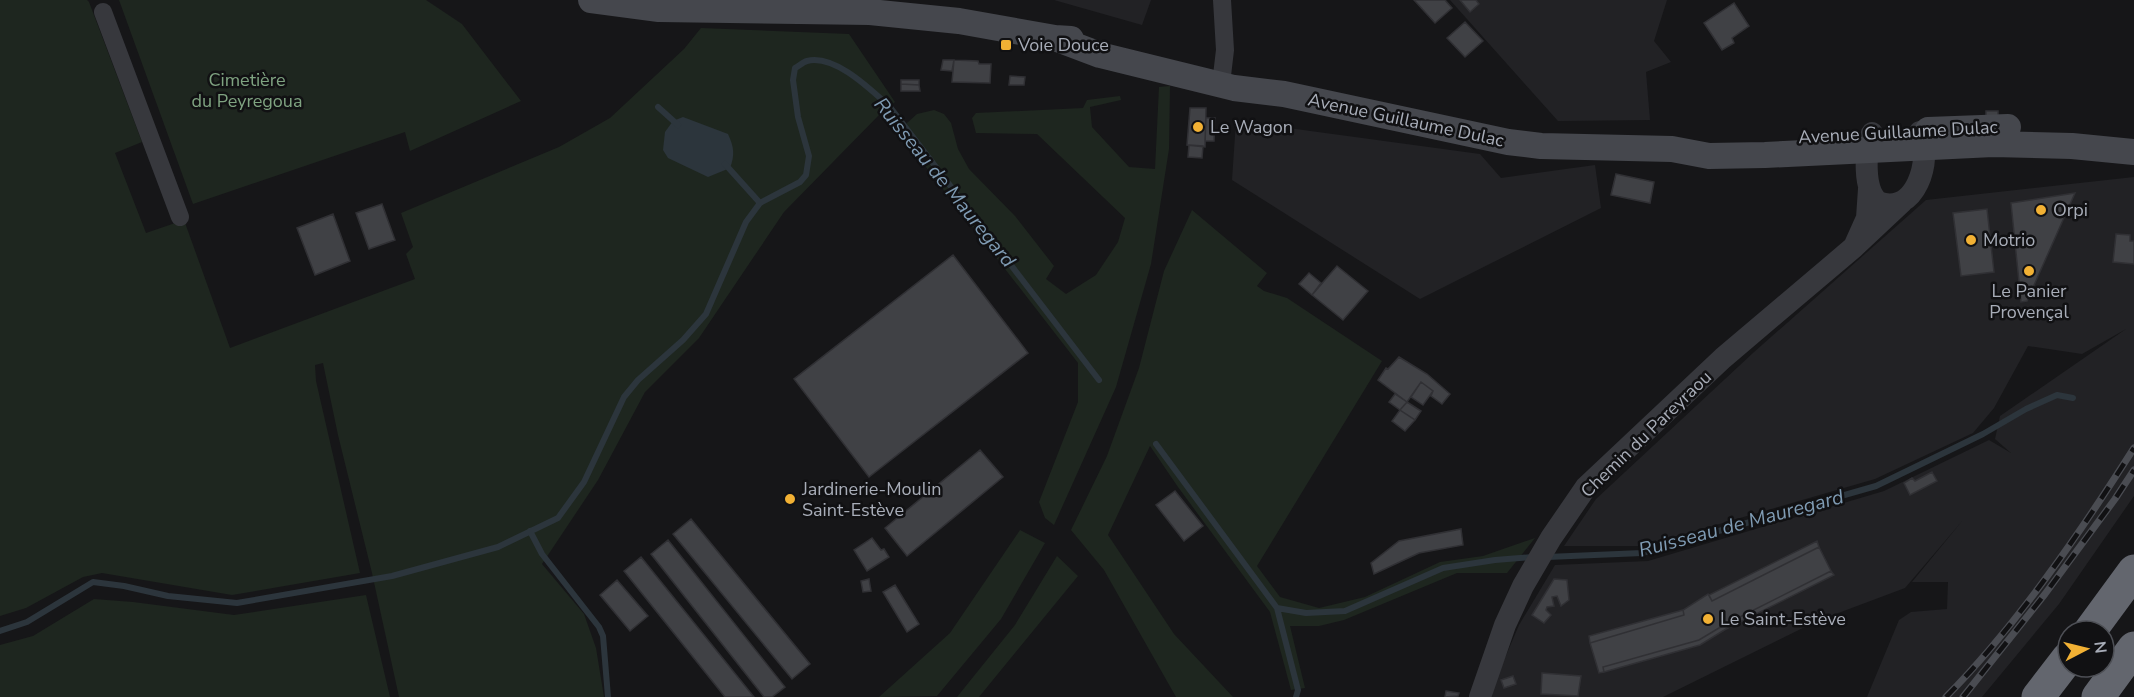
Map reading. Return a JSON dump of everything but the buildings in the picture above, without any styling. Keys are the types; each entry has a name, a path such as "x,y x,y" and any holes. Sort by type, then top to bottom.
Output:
{"highway":[{"path":"2099,619 2134,571"},
{"path":"2098,697 2134,648"},
{"path":"2038,697 2056,674"}],"main road":[{"name":"Avenue Guillaume Dulac","path":"596,0 659,9 870,12 959,21 1054,38 1104,40 1222,78 1284,94 1508,142 1550,146 1672,149 1706,142 1869,142 1922,139 1969,127 2026,128 2068,133 2128,151"}],"street":[{"path":"1222,0 1225,50 1222,78"},
{"path":"99,4 180,217"},
{"name":"Chemin du Pareyraou","path":"1480,697 1505,625 1523,586 1551,538 1586,487 1731,351 1854,247 1902,202 1918,184 1922,175 1922,139"},
{"name":"Chemin du Pareyraou","path":"1854,247 1867,218 1869,142"},
{"path":"1869,189 1873,197 1884,205 1902,202"}],"shaded area":[{"path":"1054,0 1151,0 1142,25"},
{"path":"1450,0 1667,0 1654,41 1671,62 1646,72 1650,120 1558,121"},
{"path":"683,117 728,134 733,151 730,168 708,177 668,158 663,150 665,132 673,121"},
{"path":"1236,121 1480,154 1501,178 1595,165 1601,208 1420,299 1232,180"},
{"path":"2134,177 2134,496 2059,604 1982,697 1867,697 1899,620 1911,612 1947,609 1948,582 1912,582 1963,520 1905,588 1817,621 1663,697 1492,697 1493,686 1519,625 1555,565 1648,561 1884,491 1989,440 2011,453 1995,439 2000,416 2126,329 2082,354 2028,346 1994,408 1973,433 1875,479 1643,546 1564,546 1596,499 1753,353 1926,200"}],"green space":[{"path":"0,0 87,0 89,2 142,142 115,153 146,233 184,220 230,348 415,279 406,254 413,247 401,213 559,147 610,118 684,49 701,28 849,34 895,102 880,114 784,212 699,338 645,392 598,480 542,564 584,614 596,648 604,697 399,697 323,363 315,365 316,381 360,573 232,595 102,573 83,577 26,608 0,616"},
{"name":"Cimetière du Peyregoua","path":"119,0 426,0 462,24 521,101 410,151 405,132 193,204"},
{"path":"1170,86 1169,149 1151,264 1116,387 1054,525 1045,518 1039,502 1078,402 1078,363 898,131 917,114 934,110 944,114 951,123 958,149 969,169 1015,216 1054,266 1046,279 1066,294 1096,275 1118,242 1125,218 1037,134 976,133 972,118 976,113 1083,108 1087,100 1120,96 1121,100 1090,107 1092,127 1129,167 1155,169 1159,87"},
{"path":"1192,210 1267,273 1257,286 1264,291 1287,298 1382,361 1257,566 1280,597 1319,608 1365,597 1440,562 1483,556 1535,538 1507,573 1457,573 1344,620 1319,626 1290,626 1305,688 1291,690 1270,612 1150,446 1108,535 1174,634 1233,697 1176,697 1104,570 1071,530 1107,456 1139,368 1164,271"},
{"path":"1020,530 1045,543 1001,619 937,696 879,697 950,633"},
{"path":"1057,556 1078,576 979,697 957,697 1015,625"},
{"path":"366,595 390,697 0,697 0,645 33,636 94,599 234,615"}],"waterway":[{"name":"Ruisseau de Mauregard","path":"0,631 27,622 93,582 168,596 237,603 392,576 498,547 558,518 584,482 624,397 638,380 683,340 706,314 746,222 760,203 800,182 806,175 809,156 798,117 793,80 795,68 807,61 818,60 841,68 863,83 890,107 1099,380"},
{"path":"658,107 678,125"},
{"path":"725,164 760,203"},
{"name":"Ruisseau de Mauregard","path":"1547,557 1642,553 1876,486 2057,395 2073,398"},
{"name":"Ruisseau de Mauregard","path":"1156,444 1277,608 1306,613 1345,611 1443,568 1533,557"},
{"path":"530,531 542,554 599,627 603,636 608,697"},
{"path":"1277,608 1298,690 1296,697"}],"railway":[{"path":"1946,697 1998,640 2022,609 2092,513 2134,448"},
{"path":"1963,697 2045,594 2134,470"}],"place":[{"name":"Voie Douce","path":"1006,45"},
{"name":"Le Wagon","path":"1198,127"},
{"name":"Orpi","path":"2041,210"},
{"name":"Motrio","path":"1971,240"},
{"name":"Le Panier Provençal","path":"2029,271"},
{"name":"Jardinerie-Moulin Saint-Estève","path":"790,499"},
{"name":"Le Saint-Estève","path":"1708,619"}]}
